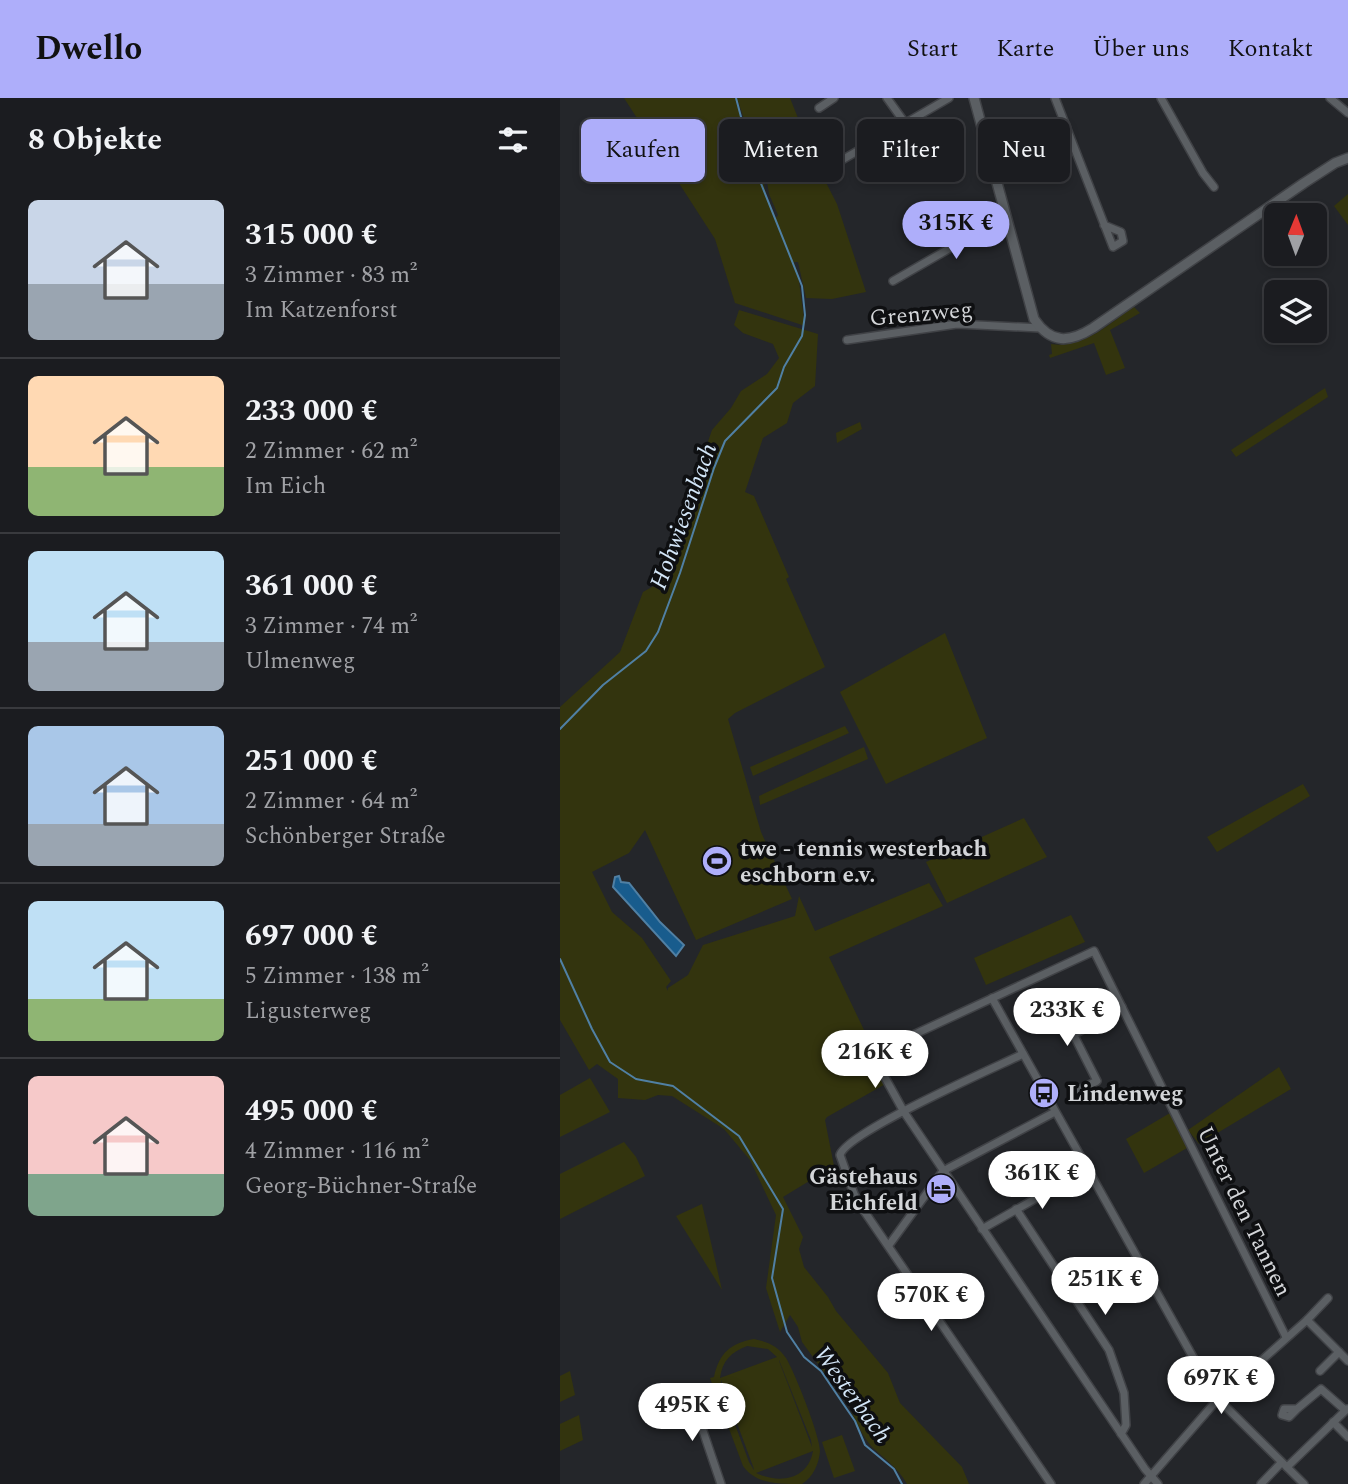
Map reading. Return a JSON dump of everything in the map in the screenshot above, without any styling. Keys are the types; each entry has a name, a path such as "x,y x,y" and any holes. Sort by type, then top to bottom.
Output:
{"street":[{"path":"819,108 834,98"},
{"path":"887,98 902,119"},
{"path":"912,119 949,98"},
{"path":"974,98 1034,319 1040,328 1056,338 1073,338 1083,334 1304,183 1348,158"},
{"path":"1055,98 1104,225"},
{"path":"1161,98 1203,173 1214,187"},
{"path":"1330,98 1348,113"},
{"path":"893,281 1006,216"},
{"name":"Grenzweg","path":"847,340 957,324 1040,328"},
{"name":"Unter den Tannen","path":"992,998 1094,951 1286,1337"},
{"path":"1158,1484 1121,1434 943,1171 904,1112 872,1054 992,998 1217,1400 1304,1484"},
{"path":"1075,1034 1122,1007"},
{"path":"1061,1010 1097,1081 1079,1090"},
{"path":"1023,1054 904,1112 843,1147 840,1155 858,1201 1051,1484"},
{"path":"889,1245 943,1171 1055,1112"},
{"path":"982,1229 1088,1169"},
{"path":"1016,1209 1110,1350 1124,1392 1126,1425 1121,1434"},
{"path":"1144,1484 1217,1400 1328,1298"},
{"path":"1307,1320 1348,1361"},
{"path":"1320,1371 1339,1352"},
{"path":"1261,1484 1347,1409 1321,1390 1297,1409"},
{"path":"705,1397 703,1431 721,1484"},
{"path":"1333,1422 1348,1437"}],"shaded area":[{"path":"624,98 735,98 741,119 719,119 719,182 764,182 766,196 776,218 778,215 767,182 826,182 837,204 866,292 832,299 806,298 798,262 794,262 805,326 735,303 715,239 678,182 705,182 705,119 638,119"},
{"path":"737,98 790,98 798,119 744,119"},
{"path":"1348,194 1348,225 1334,206"},
{"path":"1134,307 1140,313 1110,330 1125,368 1106,375 1094,343 1050,358 1051,344 1063,345 1085,339"},
{"path":"739,310 818,334 815,386 793,403 787,423 763,438 745,492 754,496 789,577 786,579 825,667 728,719 761,832 792,899 696,940 645,830 629,853 592,872 612,912 642,938 671,981 666,987 668,991 668,988 688,975 703,945 795,916 799,896 815,931 929,883 943,906 829,957 889,1082 827,1117 825,1120 834,1166 783,1197 803,1237 799,1249 804,1267 836,1311 888,1373 900,1403 962,1467 969,1484 907,1484 866,1439 847,1399 840,1394 802,1342 798,1327 790,1315 780,1332 766,1288 776,1215 750,1160 724,1129 672,1096 658,1095 645,1100 618,1098 618,1079 597,1064 589,1070 560,1020 560,707 620,652 643,592 659,583 712,430 731,408 741,391 767,374 779,358 773,344 743,333 734,325"},
{"path":"1325,388 1328,397 1236,457 1231,450"},
{"path":"860,422 862,429 837,443 836,433"},
{"path":"945,633 987,738 886,784 840,692"},
{"path":"845,726 849,733 753,776 750,767"},
{"path":"864,747 868,759 760,805 759,796"},
{"path":"1303,784 1310,796 1217,852 1207,837"},
{"path":"1024,818 1047,857 947,903 926,862"},
{"path":"1071,915 1085,942 986,985 974,958"},
{"path":"1279,1067 1291,1089 1199,1144 1188,1130"},
{"path":"590,1078 610,1112 560,1137 560,1095"},
{"path":"1170,1113 1187,1148 1144,1173 1126,1139"},
{"path":"624,1142 636,1157 645,1176 560,1219 560,1174"},
{"path":"702,1204 722,1290 676,1216"},
{"path":"754,1339 776,1348 783,1354 816,1432 820,1451 818,1461 815,1470 802,1484 761,1480 748,1472 743,1466 710,1378 714,1377 727,1350","holes":["747,1346 768,1349 777,1357 720,1378 725,1362","779,1360 811,1440 812,1447","721,1380 754,1470 749,1462 721,1387","813,1451 810,1461 799,1474 783,1479 756,1473"]},
{"path":"570,1371 575,1395 560,1402 560,1376"},
{"path":"579,1415 583,1440 560,1451 560,1424"},
{"path":"842,1435 855,1471 834,1478 822,1442"}],"water":[{"path":"619,876 621,882 629,883 660,922 684,945 676,956 613,887 615,877"}],"waterway":[{"name":"Hohwiesenbach","path":"560,729 603,685 646,651 658,632 725,441 777,388 784,367 802,336 805,315 802,286 754,166 736,98"},
{"name":"Westerbach","path":"560,959 610,1062 636,1079 673,1086 739,1136 783,1209 772,1278 787,1332 804,1357 821,1371 855,1421 865,1445 894,1469 902,1484"}],"place":[{"name":"twe - tennis westerbach eschborn e.v.","path":"717,861"},
{"name":"Lindenweg","path":"1044,1093"},
{"name":"Gästehaus Eichfeld","path":"941,1189"}]}
